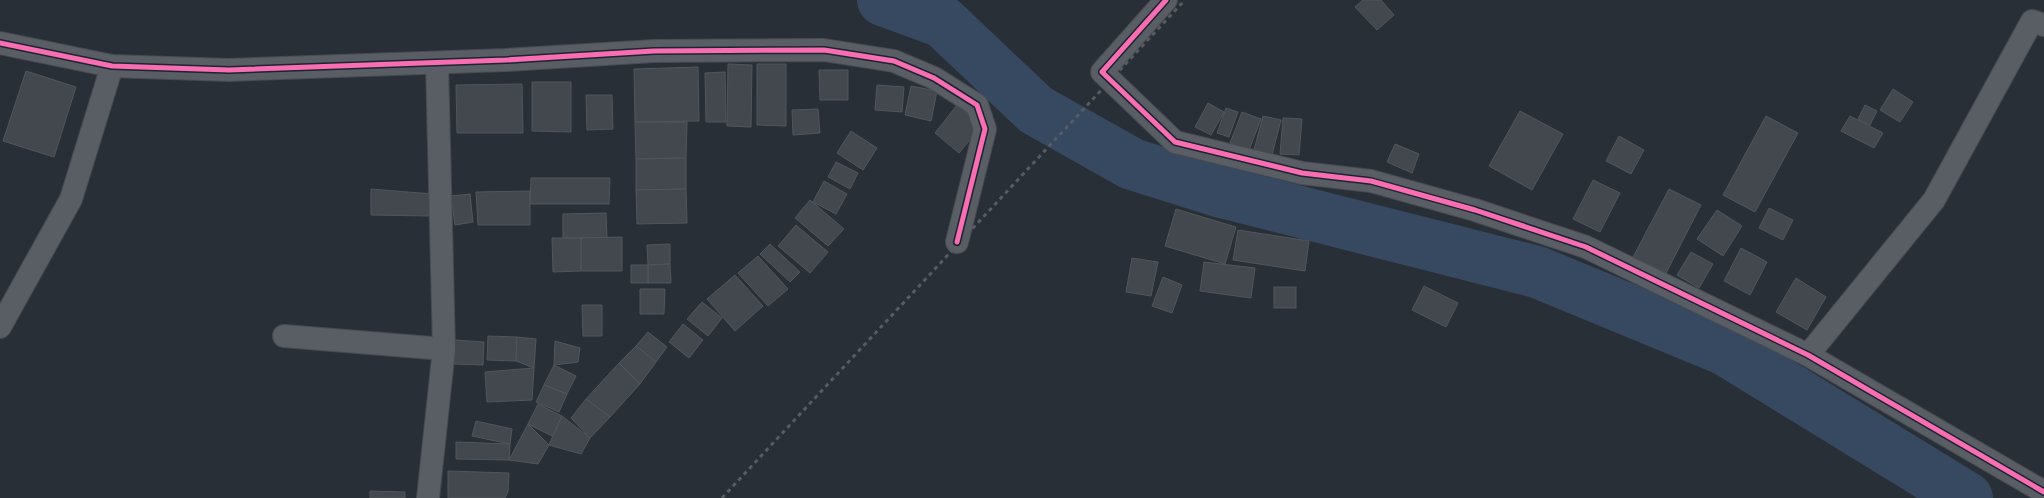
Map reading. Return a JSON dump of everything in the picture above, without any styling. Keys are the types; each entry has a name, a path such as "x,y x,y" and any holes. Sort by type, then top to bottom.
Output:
{"street":[{"path":"1166,0 1102,72 1175,142 1302,173 1371,181 1475,210 1586,247 1808,355 2044,492"},
{"path":"1808,355 1934,200 2032,21 2044,25"},
{"path":"0,43 112,66 230,70 437,63 654,51 824,50 894,61 934,78 977,106 985,129 957,242"},
{"path":"428,498 444,349 437,63"},
{"path":"0,327 71,199 112,66"},
{"path":"284,336 444,349"}],"building":[{"path":"1363,0 1381,0 1394,15 1377,30 1355,7"},
{"path":"728,64 752,65 751,127 727,126"},
{"path":"757,64 786,64 786,126 757,125"},
{"path":"698,67 699,121 635,122 634,69"},
{"path":"819,70 848,70 848,100 820,100"},
{"path":"26,71 76,87 54,157 3,141"},
{"path":"725,72 726,122 706,122 705,73"},
{"path":"532,82 571,82 571,132 532,131"},
{"path":"522,84 523,133 457,133 456,85"},
{"path":"877,85 904,87 902,112 875,110"},
{"path":"911,86 937,91 931,121 905,115"},
{"path":"1893,89 1913,102 1900,122 1880,110"},
{"path":"586,95 612,95 613,129 587,130"},
{"path":"1208,103 1224,112 1211,135 1195,127"},
{"path":"957,105 982,125 959,153 935,133"},
{"path":"1865,105 1877,111 1870,125 1858,119"},
{"path":"1226,108 1238,112 1229,137 1217,133"},
{"path":"818,109 820,133 793,135 792,110"},
{"path":"1520,111 1563,134 1532,190 1489,166"},
{"path":"1242,112 1261,119 1249,150 1230,143"},
{"path":"1263,116 1281,120 1272,155 1254,150"},
{"path":"1766,116 1798,133 1755,212 1723,195"},
{"path":"1850,116 1883,133 1874,148 1841,131"},
{"path":"1283,118 1302,119 1299,155 1280,154"},
{"path":"635,122 687,122 686,158 636,159"},
{"path":"851,131 877,148 863,170 837,153"},
{"path":"1619,136 1644,150 1631,174 1606,161"},
{"path":"1395,144 1419,154 1412,173 1387,162"},
{"path":"686,158 686,189 636,190 636,159"},
{"path":"836,162 858,173 850,189 828,177"},
{"path":"531,178 610,178 609,204 530,204"},
{"path":"1593,180 1620,193 1600,232 1573,219"},
{"path":"824,181 847,194 836,214 813,202"},
{"path":"371,189 433,194 428,216 371,215"},
{"path":"686,189 687,223 637,224 636,190"},
{"path":"1669,189 1701,205 1666,273 1633,257"},
{"path":"530,191 530,225 478,225 476,192"},
{"path":"470,194 473,222 455,225 451,196"},
{"path":"810,200 844,229 828,246 795,218"},
{"path":"1769,208 1793,220 1783,240 1759,228"},
{"path":"1176,209 1236,227 1225,264 1165,246"},
{"path":"1717,210 1742,226 1723,256 1697,239"},
{"path":"606,213 607,238 563,238 563,214"},
{"path":"796,225 828,252 810,273 778,246"},
{"path":"1238,230 1309,241 1305,271 1233,260"},
{"path":"622,237 622,271 581,271 581,238"},
{"path":"552,238 581,238 581,271 553,272"},
{"path":"670,244 670,264 648,265 647,245"},
{"path":"770,244 800,272 790,282 760,254"},
{"path":"1741,248 1767,262 1750,295 1724,281"},
{"path":"1691,252 1713,264 1699,288 1677,275"},
{"path":"758,256 788,289 768,306 738,273"},
{"path":"1132,258 1158,262 1151,296 1126,292"},
{"path":"1204,262 1255,268 1251,298 1200,291"},
{"path":"670,264 671,283 648,283 648,265"},
{"path":"631,265 648,265 648,283 631,283"},
{"path":"735,275 763,306 735,331 707,299"},
{"path":"1163,277 1182,285 1172,313 1152,306"},
{"path":"1796,278 1826,297 1807,330 1776,312"},
{"path":"1424,286 1458,303 1446,327 1412,310"},
{"path":"1274,287 1296,287 1296,308 1274,308"},
{"path":"640,289 665,289 664,314 640,314"},
{"path":"702,302 722,318 708,336 687,319"},
{"path":"582,305 602,305 602,336 583,336"},
{"path":"683,324 703,340 689,358 669,342"},
{"path":"648,332 667,347 656,362 636,346"},
{"path":"488,336 517,337 516,361 487,360"},
{"path":"517,337 536,339 534,368 516,361"},
{"path":"455,340 484,342 483,365 454,364"},
{"path":"555,341 580,348 578,362 554,365"},
{"path":"636,346 656,362 640,384 619,363"},
{"path":"619,363 640,384 610,417 586,399"},
{"path":"554,365 576,376 567,394 544,385"},
{"path":"534,368 532,400 487,402 485,372"},
{"path":"544,385 567,394 559,412 536,402"},
{"path":"586,399 610,417 590,438 571,418"},
{"path":"538,404 562,416 552,436 528,424"},
{"path":"562,416 590,438 581,454 549,445"},
{"path":"476,421 512,429 510,444 472,436"},
{"path":"528,424 549,445 538,464 509,460"},
{"path":"456,442 510,444 509,460 456,459"},
{"path":"448,471 509,473 508,492 505,498 448,498"},
{"path":"370,491 405,492 405,498 370,498"}],"waterway":[{"path":"883,0 943,22 1036,110 1132,164 1218,191 1537,272 1726,350 1967,498"}],"railway":[{"path":"722,498 1185,0"}],"cycle path":[{"path":"1166,0 1102,72 1175,142 1302,173 1371,181 1475,210 1586,247 1808,355 2044,492"},
{"path":"0,43 112,66 229,70 506,60 654,51 824,50 894,61 934,78 977,105 985,129 957,242"}]}
